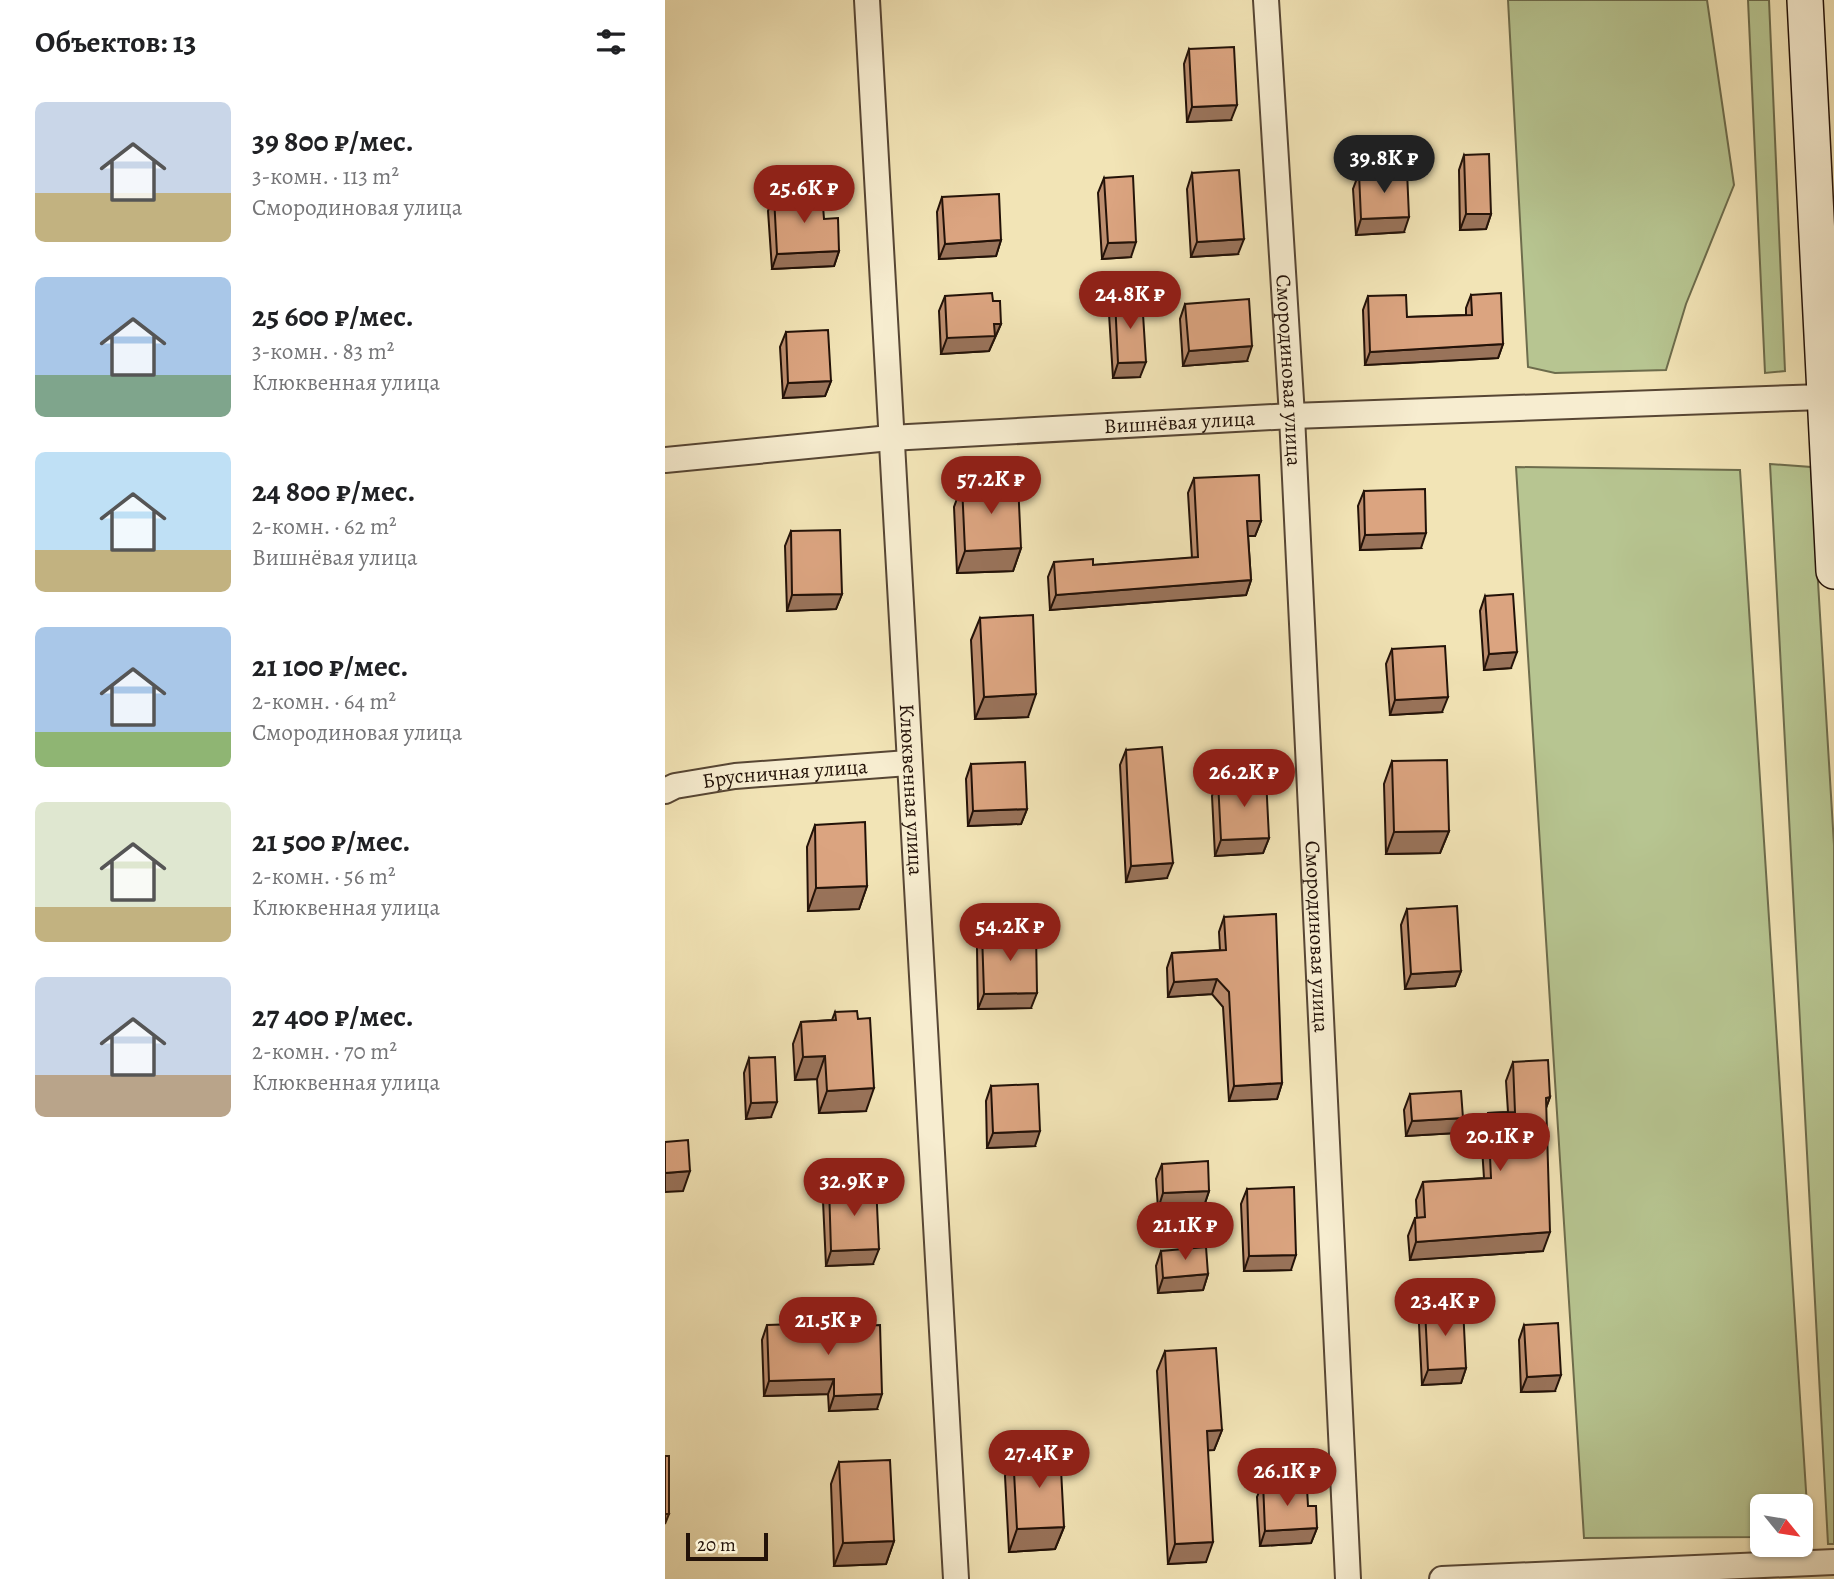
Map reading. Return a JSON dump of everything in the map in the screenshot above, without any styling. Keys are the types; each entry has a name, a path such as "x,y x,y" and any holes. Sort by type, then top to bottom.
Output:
{"street":[{"name":"Клюквенная улица","path":"867,0 956,1579"},
{"name":"Смородиновая улица","path":"1266,0 1292,416 1348,1579"},
{"path":"1805,0 1823,397 1831,467 1834,571"},
{"name":"Вишнёвая улица","path":"665,460 890,438 1292,416 1823,397"},
{"name":"Брусничная улица","path":"665,791 675,786 735,776 908,763"},
{"path":"1442,1579 1834,1562"}],"green space":[{"path":"1508,0 1707,0 1734,185 1686,304 1666,370 1555,373 1528,367"},
{"path":"1748,0 1769,0 1785,371 1765,373"},
{"path":"1770,464 1811,467 1834,845 1834,1544 1828,1544"},
{"path":"1516,467 1740,470 1806,1494 1750,1494 1750,1537 1584,1538"}],"building":[{"path":"1234,47 1237,105 1192,107 1189,49"},
{"path":"1489,154 1491,214 1466,214 1464,155"},
{"path":"1239,170 1244,239 1197,242 1192,173"},
{"path":"1407,171 1409,217 1361,219 1359,173"},
{"path":"1133,176 1136,242 1108,243 1104,178"},
{"path":"822,193 824,219 838,218 839,251 777,254 774,196"},
{"path":"999,194 1001,240 945,244 942,197"},
{"path":"992,293 993,301 1000,301 1001,324 994,324 995,336 947,338 945,296"},
{"path":"1501,293 1503,344 1370,352 1368,296 1406,295 1407,317 1472,315 1471,295"},
{"path":"1142,298 1146,362 1118,363 1115,299"},
{"path":"1249,299 1252,346 1189,351 1185,304"},
{"path":"828,330 831,381 788,383 786,332"},
{"path":"1259,475 1261,521 1247,521 1251,580 1056,595 1054,562 1093,559 1093,565 1198,557 1194,478"},
{"path":"1018,482 1021,548 965,551 962,485"},
{"path":"1425,489 1426,533 1365,535 1364,491"},
{"path":"840,530 842,594 792,595 791,531"},
{"path":"1513,594 1517,652 1489,654 1485,596"},
{"path":"1033,615 1036,694 984,697 980,618"},
{"path":"1445,646 1448,697 1395,700 1392,649"},
{"path":"1162,747 1173,863 1131,866 1126,750"},
{"path":"1447,760 1449,831 1394,832 1392,761"},
{"path":"1025,762 1027,809 973,811 971,764"},
{"path":"1266,778 1269,838 1221,840 1218,781"},
{"path":"865,822 867,886 816,888 815,825"},
{"path":"1457,906 1461,971 1411,974 1407,909"},
{"path":"1276,914 1282,1083 1234,1086 1229,992 1217,979 1174,982 1172,953 1226,950 1224,917"},
{"path":"1036,932 1037,993 984,994 982,933"},
{"path":"857,1011 858,1019 870,1018 874,1088 827,1091 825,1056 803,1057 801,1022 836,1020 835,1012"},
{"path":"775,1057 777,1102 751,1103 749,1058"},
{"path":"1548,1060 1550,1097 1546,1098 1550,1232 1416,1242 1415,1218 1425,1217 1423,1182 1491,1178 1488,1113 1515,1112 1513,1062"},
{"path":"1038,1084 1040,1131 993,1133 991,1086"},
{"path":"1461,1091 1463,1118 1412,1121 1410,1094"},
{"path":"688,1140 690,1171 665,1173 665,1142"},
{"path":"1208,1161 1209,1191 1163,1193 1162,1164"},
{"path":"876,1184 879,1249 831,1251 829,1186"},
{"path":"1294,1187 1296,1255 1249,1256 1247,1189"},
{"path":"1206,1247 1208,1274 1163,1278 1161,1251"},
{"path":"1463,1307 1466,1368 1428,1370 1425,1309"},
{"path":"1558,1323 1561,1375 1527,1377 1524,1325"},
{"path":"798,1324 798,1328 880,1325 882,1394 834,1396 834,1379 769,1381 767,1325"},
{"path":"1216,1348 1222,1430 1207,1431 1213,1542 1175,1544 1165,1351"},
{"path":"1060,1450 1064,1527 1017,1529 1013,1453"},
{"path":"665,1456 669,1456 669,1514 665,1514"},
{"path":"890,1460 894,1541 843,1543 839,1462"},
{"path":"1287,1481 1287,1489 1307,1488 1308,1506 1316,1506 1317,1528 1265,1531 1263,1482"}]}
